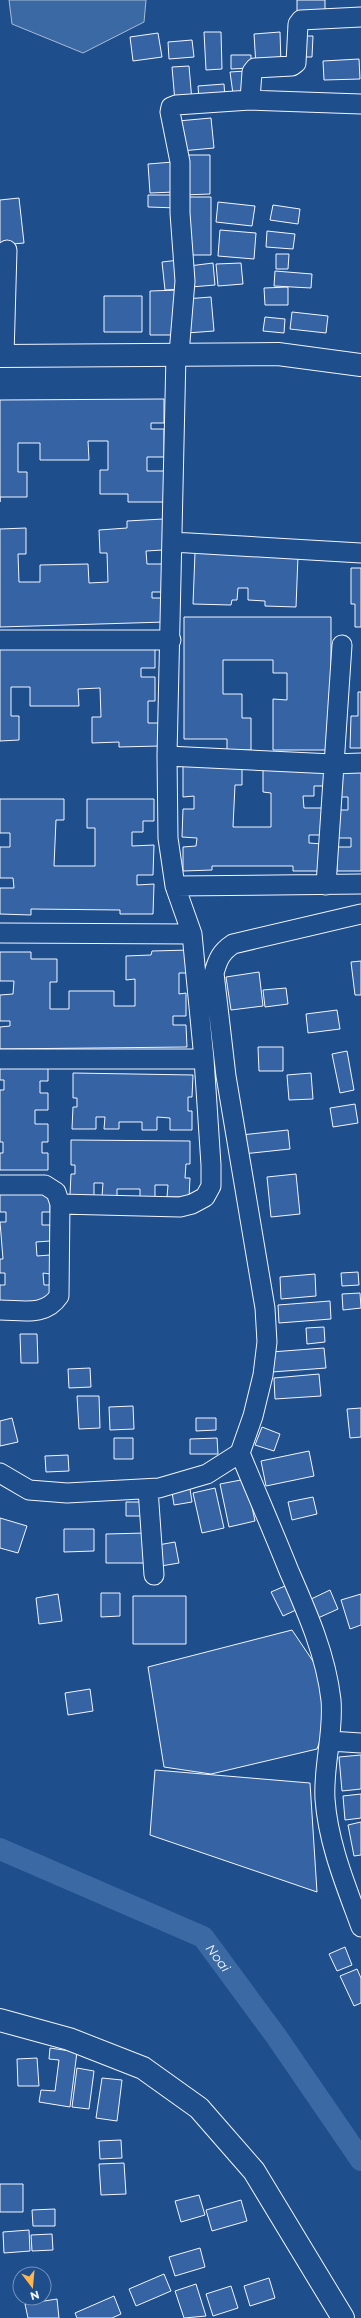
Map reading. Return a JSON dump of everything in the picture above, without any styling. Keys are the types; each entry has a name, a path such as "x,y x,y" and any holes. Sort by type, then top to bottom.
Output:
{"street":[{"path":"250,100 252,72 255,68 292,66 296,63 298,24 301,20 361,17"},
{"path":"60,1204 180,1207 192,1204 205,1197 211,1186 204,1059 192,934 176,886 168,838 167,756 177,354 185,281 180,213 180,162 170,112 171,108 176,105 250,100 361,104"},
{"path":"7,250 2,356 67,357 177,354 278,354 361,365"},
{"path":"172,542 361,553"},
{"path":"0,640 171,640"},
{"path":"326,885 342,645"},
{"path":"167,756 333,764 361,763"},
{"path":"176,886 361,884"},
{"path":"0,1473 29,1490 67,1493 148,1489 159,1488 207,1474 240,1453 253,1416 263,1375 267,1342 265,1308 226,1076 214,973 218,958 224,950 233,944 361,914"},
{"path":"0,933 192,934"},
{"path":"0,1059 204,1059"},
{"path":"0,1184 46,1185 56,1192 60,1204 59,1296 53,1305 45,1310 0,1310"},
{"path":"240,1453 308,1615 320,1648 331,1700 330,1741 325,1771 325,1799 330,1830 361,1927"},
{"path":"148,1489 154,1575"},
{"path":"330,1741 361,1743"},
{"path":"0,2020 69,2039 144,2068 199,2108 254,2171 344,2318"}],"water":[{"path":"9,0 146,0 144,22 83,53 12,24"}],"building":[{"path":"297,0 325,0 325,11 297,11"},
{"path":"204,32 221,32 222,69 206,70"},
{"path":"280,32 281,64 256,66 254,34"},
{"path":"158,33 162,57 133,61 130,37"},
{"path":"302,36 313,36 312,57 301,57"},
{"path":"192,40 194,57 169,59 168,42"},
{"path":"231,55 251,55 251,68 231,69"},
{"path":"359,59 360,79 324,80 323,61"},
{"path":"189,66 192,101 175,102 172,67"},
{"path":"245,71 246,95 233,94 230,72"},
{"path":"224,84 225,98 199,100 198,86"},
{"path":"211,118 214,148 181,151 178,121"},
{"path":"183,155 210,155 210,194 183,195"},
{"path":"173,162 175,192 150,193 148,164"},
{"path":"148,195 178,195 178,208 148,207"},
{"path":"184,197 211,197 211,255 184,255"},
{"path":"19,198 24,243 0,245 0,200"},
{"path":"218,202 255,206 252,226 216,222"},
{"path":"273,205 300,209 298,224 270,220"},
{"path":"220,230 256,233 254,259 218,256"},
{"path":"267,231 295,234 293,249 266,247"},
{"path":"276,254 289,254 288,269 276,269"},
{"path":"179,260 182,289 165,290 162,262"},
{"path":"213,263 215,285 191,287 189,266"},
{"path":"241,263 243,284 218,286 216,264"},
{"path":"275,271 312,274 311,288 274,286"},
{"path":"288,287 288,305 265,305 264,288"},
{"path":"179,290 179,335 150,335 150,291"},
{"path":"104,296 142,296 142,332 104,332"},
{"path":"211,297 214,331 187,333 185,299"},
{"path":"292,312 328,316 326,333 290,329"},
{"path":"265,317 285,319 284,333 263,331"},
{"path":"164,399 164,423 151,423 151,429 164,429 164,457 147,457 147,471 164,471 164,502 128,502 128,494 100,494 100,470 108,470 108,441 88,441 89,460 40,460 40,443 18,443 18,472 27,472 27,497 0,497 0,400"},
{"path":"163,519 163,550 146,551 147,564 164,564 164,592 152,592 152,598 165,598 165,622 0,627 0,529 26,528 26,554 18,554 19,582 40,582 40,565 88,564 89,583 108,582 107,553 100,553 99,530 127,528 127,521"},
{"path":"195,553 298,556 296,607 265,606 265,601 248,600 248,588 238,588 237,600 232,600 231,605 193,604"},
{"path":"351,568 361,568 361,627 355,627 355,604 351,604"},
{"path":"184,617 331,617 331,750 273,750 273,699 287,700 287,673 273,673 273,660 223,660 223,694 242,694 242,718 251,718 251,750 227,750 227,739 184,739"},
{"path":"155,644 155,668 141,668 141,677 155,677 155,701 148,701 148,723 160,723 160,746 119,747 119,742 92,743 92,717 101,717 100,688 78,689 79,706 30,706 30,687 11,687 11,716 19,716 19,740 0,741 0,646"},
{"path":"358,692 361,692 361,748 350,748 351,716 358,716"},
{"path":"183,766 242,766 242,785 235,785 233,827 271,827 271,793 263,792 263,766 324,766 324,786 314,786 314,796 303,796 304,808 324,808 324,835 309,835 309,843 323,844 323,871 293,871 293,866 212,866 212,870 183,871 183,847 196,846 197,838 182,837 183,809 194,809 194,796 183,797"},
{"path":"337,767 361,767 361,871 337,871 337,847 351,847 351,838 337,838 337,810 348,810 348,797 337,797"},
{"path":"0,799 64,799 64,820 56,820 54,866 95,866 95,828 87,828 87,799 154,799 154,821 143,821 143,832 132,832 132,846 154,845 153,875 137,875 137,885 154,884 153,914 120,914 120,910 31,909 31,915 0,914 0,888 14,888 13,878 0,878 0,847 10,847 10,833 0,833"},
{"path":"190,950 191,973 179,973 179,994 186,993 186,1016 173,1016 173,1025 186,1025 187,1047 0,1049 0,1027 10,1026 10,1021 0,1021 0,995 13,994 14,981 0,981 0,952 31,952 31,959 57,959 57,982 50,982 50,1009 69,1009 69,991 114,991 114,1006 135,1006 135,979 126,980 126,956 151,955 152,951"},
{"path":"361,961 361,995 355,995 351,962"},
{"path":"259,972 263,1006 231,1010 226,977"},
{"path":"286,988 288,1004 265,1007 263,990"},
{"path":"337,1010 340,1029 308,1033 306,1014"},
{"path":"258,1047 283,1047 283,1071 259,1071"},
{"path":"347,1051 354,1090 340,1093 332,1054"},
{"path":"48,1062 48,1081 40,1081 40,1093 48,1093 48,1110 35,1110 35,1124 48,1124 48,1142 42,1142 42,1153 48,1153 48,1170 0,1170 0,1153 3,1153 3,1142 0,1142 0,1090 4,1090 4,1080 0,1080 0,1063"},
{"path":"73,1073 193,1075 192,1097 188,1097 188,1111 192,1111 192,1130 170,1130 170,1118 157,1117 157,1130 142,1130 142,1122 119,1122 119,1129 104,1129 105,1117 96,1117 96,1129 72,1129 73,1107 77,1107 77,1098 73,1098"},
{"path":"311,1073 313,1099 289,1100 287,1075"},
{"path":"355,1104 358,1123 333,1127 330,1108"},
{"path":"288,1130 290,1149 243,1154 241,1135"},
{"path":"71,1140 190,1141 190,1164 186,1164 185,1178 190,1178 189,1197 167,1197 168,1185 155,1185 155,1197 140,1197 140,1189 117,1189 117,1196 102,1196 103,1183 94,1183 94,1196 70,1195 71,1174 75,1174 75,1165 71,1165"},
{"path":"296,1174 300,1214 271,1217 267,1177"},
{"path":"0,1194 50,1194 50,1212 42,1212 42,1225 50,1225 50,1241 36,1242 37,1256 50,1255 50,1274 43,1273 44,1285 50,1285 50,1302 0,1302 0,1285 5,1285 5,1273 0,1273 0,1259 3,1259 0,1222 6,1222 6,1212 0,1212"},
{"path":"358,1272 359,1285 342,1286 341,1273"},
{"path":"315,1274 316,1296 281,1299 280,1277"},
{"path":"360,1293 361,1308 343,1310 342,1294"},
{"path":"330,1301 331,1319 279,1323 278,1305"},
{"path":"324,1327 325,1342 307,1344 306,1328"},
{"path":"20,1334 37,1334 38,1363 21,1363"},
{"path":"324,1348 326,1368 272,1372 271,1352"},
{"path":"90,1368 91,1387 69,1388 68,1369"},
{"path":"319,1374 321,1396 275,1399 274,1378"},
{"path":"77,1396 99,1396 100,1428 79,1429"},
{"path":"133,1406 134,1429 110,1430 109,1407"},
{"path":"361,1408 361,1437 350,1438 347,1409"},
{"path":"12,1418 18,1442 0,1446 0,1421"},
{"path":"196,1418 216,1418 216,1430 196,1431"},
{"path":"262,1427 280,1434 274,1451 255,1445"},
{"path":"114,1438 133,1438 133,1459 114,1459"},
{"path":"217,1438 218,1454 190,1454 190,1439"},
{"path":"309,1451 314,1476 266,1486 261,1461"},
{"path":"68,1455 69,1471 46,1472 45,1456"},
{"path":"246,1479 255,1521 229,1527 220,1484"},
{"path":"215,1488 224,1528 202,1533 193,1493"},
{"path":"190,1489 192,1502 174,1505 172,1492"},
{"path":"313,1497 317,1514 292,1520 288,1502"},
{"path":"126,1502 144,1502 145,1516 126,1516"},
{"path":"0,1518 27,1526 18,1553 0,1548"},
{"path":"64,1529 94,1529 94,1551 64,1552"},
{"path":"146,1533 146,1563 106,1563 106,1534"},
{"path":"175,1542 179,1563 161,1566 158,1545"},
{"path":"285,1586 296,1610 283,1616 271,1592"},
{"path":"330,1590 338,1609 318,1618 309,1600"},
{"path":"101,1593 120,1593 120,1616 101,1617"},
{"path":"58,1594 62,1621 39,1624 36,1598"},
{"path":"361,1594 361,1625 350,1629 341,1600"},
{"path":"133,1596 186,1596 186,1644 133,1644"},
{"path":"292,1630 325,1679 328,1719 317,1749 211,1774 164,1767 148,1667"},
{"path":"90,1689 93,1711 68,1715 65,1693"},
{"path":"361,1755 361,1789 342,1791 339,1757"},
{"path":"155,1770 310,1783 317,1892 150,1835"},
{"path":"361,1794 361,1818 345,1820 343,1796"},
{"path":"361,1822 361,1855 354,1856 348,1825"},
{"path":"345,1947 352,1965 337,1971 329,1954"},
{"path":"357,1969 361,1978 361,2003 354,2006 340,1976"},
{"path":"50,2048 77,2052 70,2107 39,2102 41,2090 55,2091 59,2060 49,2059"},
{"path":"37,2058 39,2086 18,2086 17,2059"},
{"path":"77,2068 94,2071 89,2109 72,2107"},
{"path":"102,2078 122,2080 117,2121 96,2118"},
{"path":"121,2140 122,2158 100,2159 99,2141"},
{"path":"124,2163 126,2194 101,2195 99,2164"},
{"path":"0,2184 23,2184 23,2212 0,2212"},
{"path":"199,2195 205,2215 181,2222 175,2201"},
{"path":"241,2200 247,2221 212,2231 206,2210"},
{"path":"55,2209 55,2226 33,2226 32,2210"},
{"path":"29,2230 30,2251 4,2253 3,2232"},
{"path":"52,2234 53,2250 32,2251 31,2235"},
{"path":"200,2248 205,2267 175,2276 169,2257"},
{"path":"164,2274 171,2291 136,2306 129,2289"},
{"path":"269,2278 275,2298 250,2306 244,2286"},
{"path":"196,2284 206,2316 184,2318 175,2291"},
{"path":"231,2286 238,2308 213,2316 206,2294"},
{"path":"114,2296 121,2314 112,2318 77,2318 75,2313"},
{"path":"57,2299 59,2318 28,2318 25,2306 52,2306 52,2300"}],"waterway":[{"name":"Noai","path":"0,1849 203,1937 276,2036 361,2160"}]}
